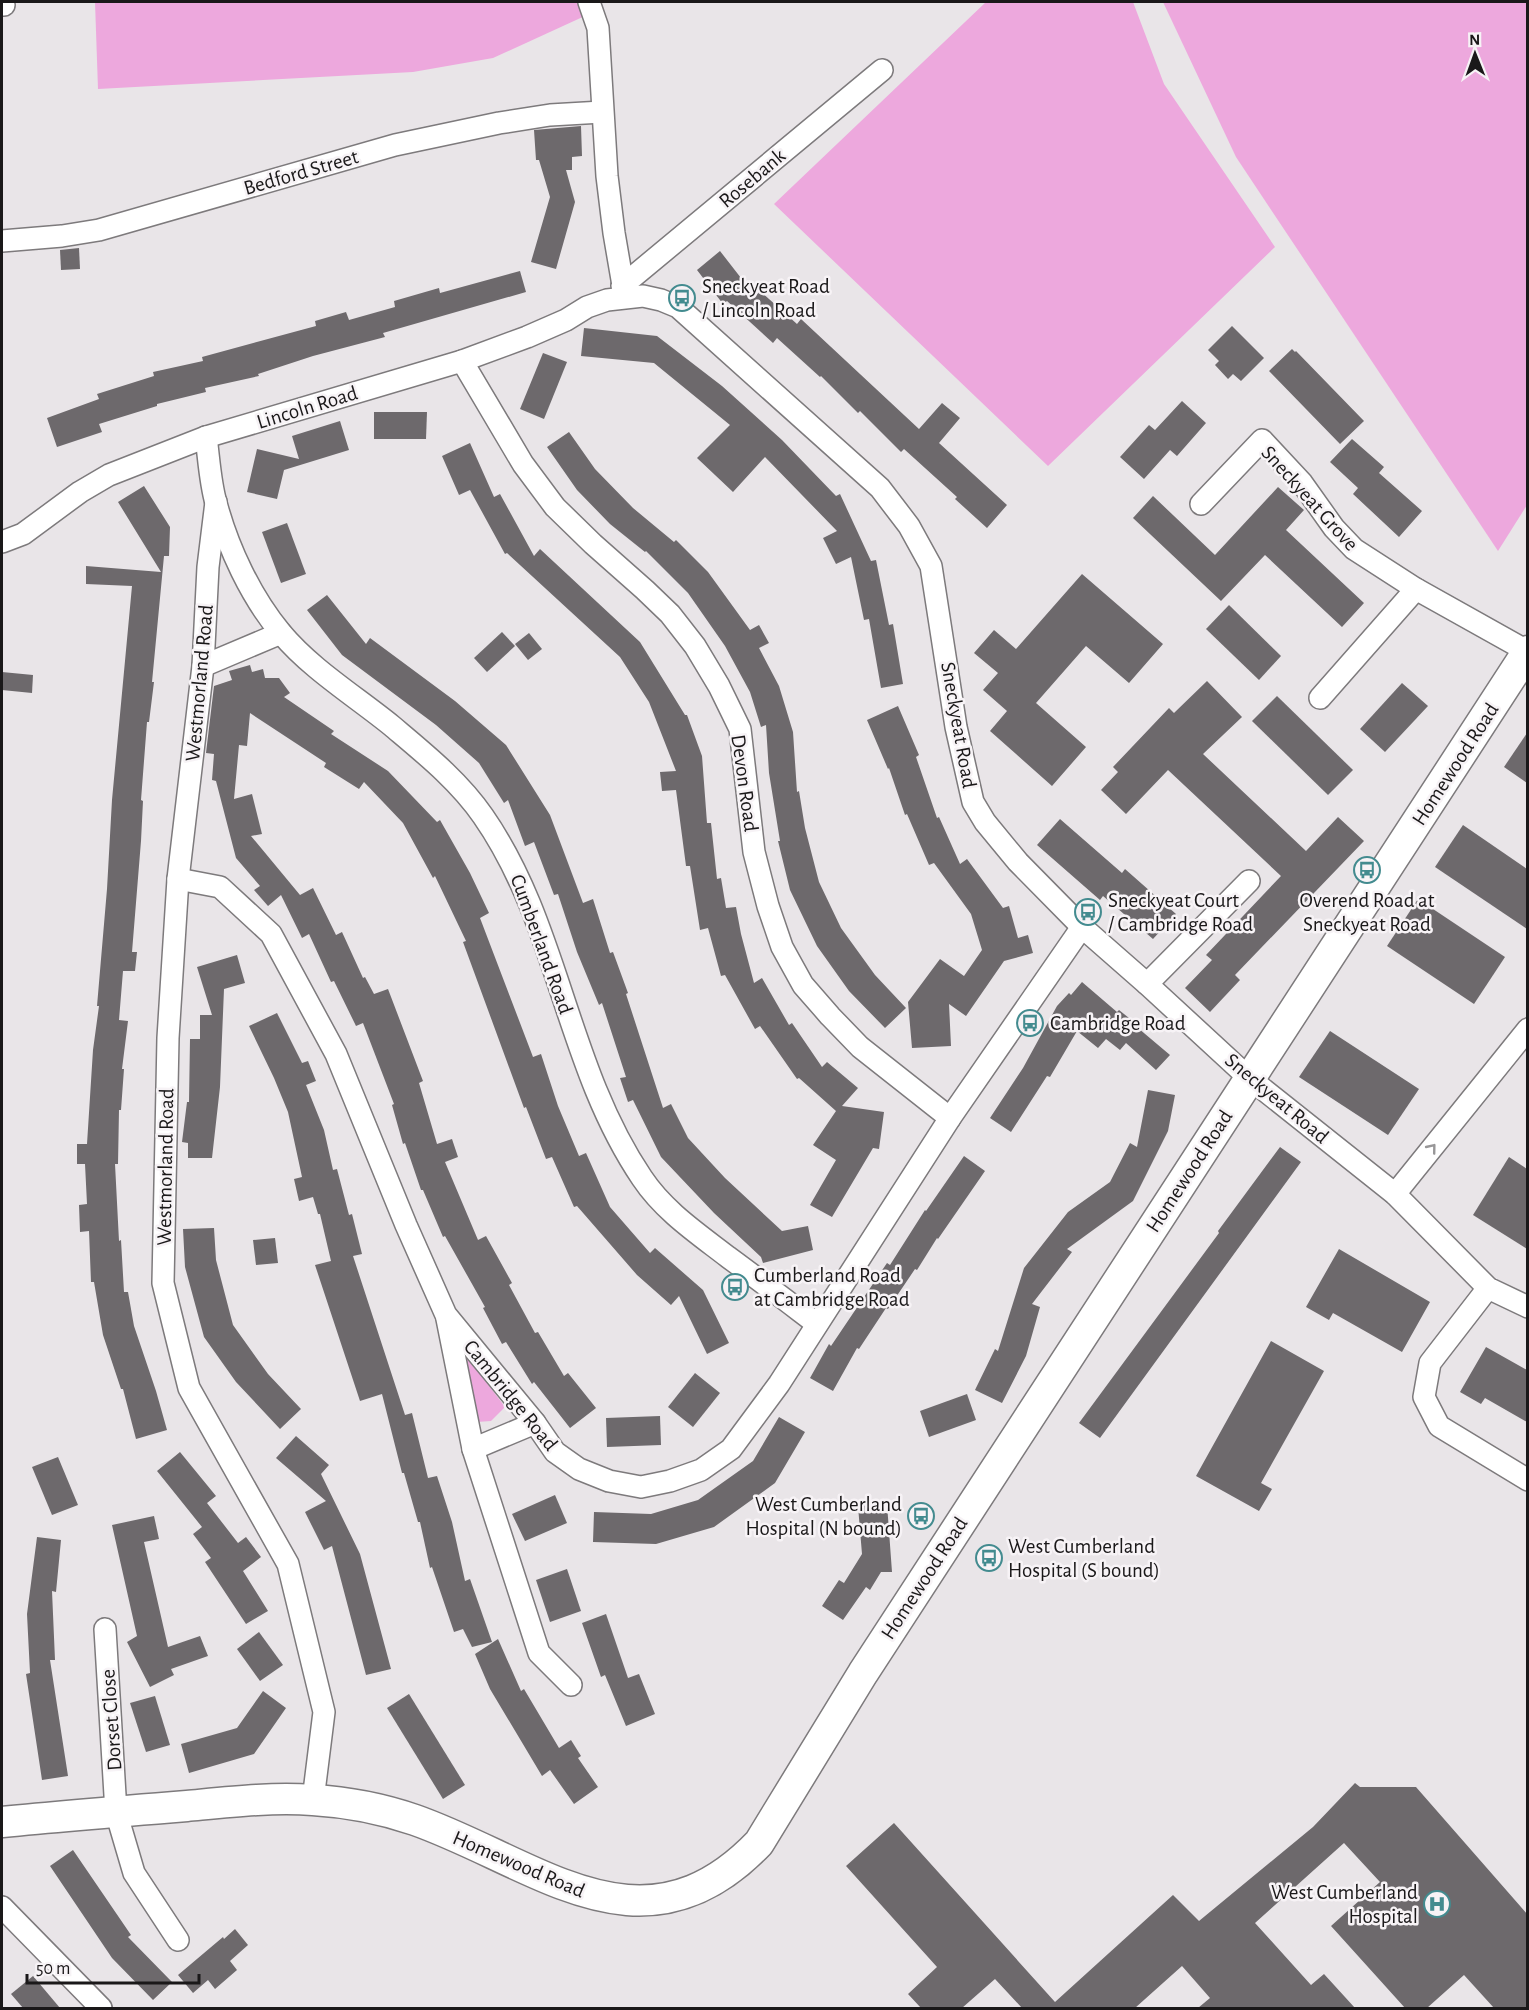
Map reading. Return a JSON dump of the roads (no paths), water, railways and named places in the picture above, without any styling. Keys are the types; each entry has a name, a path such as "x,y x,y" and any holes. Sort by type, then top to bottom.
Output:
{"street":[{"path":"589,2 598,28 607,176 624,292"},
{"name":"Rosebank","path":"624,292 882,70"},
{"name":"Bedford Street","path":"2,241 99,230 395,145 499,123 550,115 602,112"},
{"name":"Lincoln Road","path":"2,542 23,534 81,492 109,475 206,437 462,361 527,337 624,292"},
{"name":"Sneckyeat Road","path":"624,292 661,300 678,307 880,488 909,526 931,566 956,727 973,802 985,822 1018,862 1083,927 1249,1078 1395,1194 1488,1288 1527,1307"},
{"name":"Devon Road","path":"462,361 523,464 555,507 670,614 695,646 719,686 740,729 754,852 768,906 782,947 803,985 860,1047 950,1118"},
{"name":"Cumberland Road","path":"206,437 216,502 231,547 256,598 281,633 315,666 454,781 483,815 515,866 598,1097 618,1138 643,1180 677,1218 818,1324"},
{"name":"Sneckyeat Grove","path":"1201,504 1262,440 1302,483 1334,528 1354,549 1416,589 1527,651"},
{"name":"Westmorland Road","path":"216,502 208,567 203,666 178,879 168,1038 163,1283 189,1389 288,1564 324,1712 313,1800"},
{"path":"1320,698 1416,589"},
{"path":"203,666 281,633"},
{"name":"Homewood Road","path":"2,1822 253,1800 313,1800 348,1804 416,1820 577,1891 620,1901 642,1901 686,1893 707,1884 743,1860 759,1844 862,1673 1527,651"},
{"name":"Cambridge Road","path":"178,879 220,887 271,934 336,1054 406,1225 446,1315 472,1449 539,1653 571,1685"},
{"path":"1147,984 1249,881"},
{"name":"Cambridge Road","path":"446,1315 535,1423 555,1452 579,1469 609,1481 641,1487 669,1482 701,1470 731,1449 773,1393 950,1118 1083,927"},
{"path":"1395,1194 1527,1029"},
{"path":"1488,1288 1430,1363 1424,1397 1439,1426 1527,1480"},
{"path":"472,1449 535,1423"},
{"name":"Dorset Close","path":"105,1629 116,1812 134,1873 178,1940"},
{"path":"2,1907 101,2008"}],"place":[{"name":"Sneckyeat Road / Lincoln Road","path":"682,298"},
{"name":"Overend Road at Sneckyeat Road","path":"1367,870"},
{"name":"Sneckyeat Court / Cambridge Road","path":"1088,912"},
{"name":"Cambridge Road","path":"1030,1023"},
{"name":"Cumberland Road at Cambridge Road","path":"735,1287"},
{"name":"West Cumberland Hospital (N bound)","path":"921,1516"},
{"name":"West Cumberland Hospital (S bound)","path":"989,1558"},
{"name":"West Cumberland Hospital","path":"1437,1904"}]}
